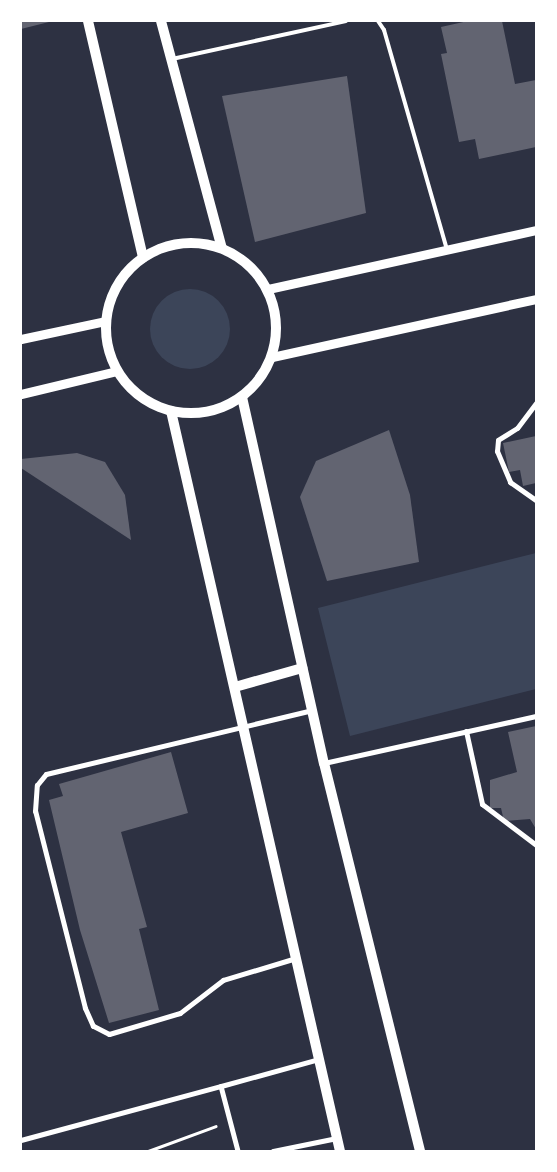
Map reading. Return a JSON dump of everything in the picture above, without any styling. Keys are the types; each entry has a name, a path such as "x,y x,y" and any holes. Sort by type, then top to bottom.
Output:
{"main road":[{"path":"88,21 143,258"},
{"path":"161,21 222,248"},
{"path":"181,243 222,248 244,260 268,290 276,311 272,357 242,397 208,412 171,411 140,397 117,372 110,356 106,321 118,286 143,258 181,243"},
{"path":"242,397 324,764 420,1151"},
{"path":"171,411 340,1151"},
{"path":"235,687 302,668"}],"street":[{"path":"268,290 536,230"},
{"path":"272,357 536,299"},
{"path":"21,340 106,321"},
{"path":"21,394 117,372"},
{"path":"536,403 517,428 498,440 497,451 510,482 536,500"},
{"path":"297,958 223,980 180,1013 109,1034 93,1026 85,1008 35,811 37,785 46,774 312,710"},
{"path":"324,764 536,716"},
{"path":"466,731 482,804 536,845"},
{"path":"21,1140 320,1059"},
{"path":"221,1086 238,1151"},
{"path":"273,1151 337,1138"}],"lane":[{"path":"171,59 346,21"},
{"path":"378,21 384,30 446,250"}],"path":[{"path":"148,1151 230,1120"}],"shaded area":[{"path":"190,289 205,292 218,301 227,314 230,329 227,344 218,357 205,366 190,369 175,366 162,357 153,344 150,329 153,314 162,301 175,292"},
{"path":"536,553 536,689 350,736 318,608"}],"building":[{"path":"21,21 49,21 49,22 21,29"},
{"path":"468,21 502,21 515,84 536,80 536,147 479,159 475,139 459,142 441,54 447,53 441,27"},
{"path":"347,76 366,213 255,242 222,96"},
{"path":"389,430 410,495 419,562 327,581 300,497 316,461"},
{"path":"536,436 536,483 523,486 520,470 509,472 503,443"},
{"path":"77,453 105,462 125,495 131,540 21,468 21,459"},
{"path":"536,726 536,829 530,819 504,821 501,808 490,808 490,780 517,772 508,732"},
{"path":"171,752 188,813 121,832 147,927 139,929 159,1010 109,1023 80,930 49,800 63,796 59,784"}]}
